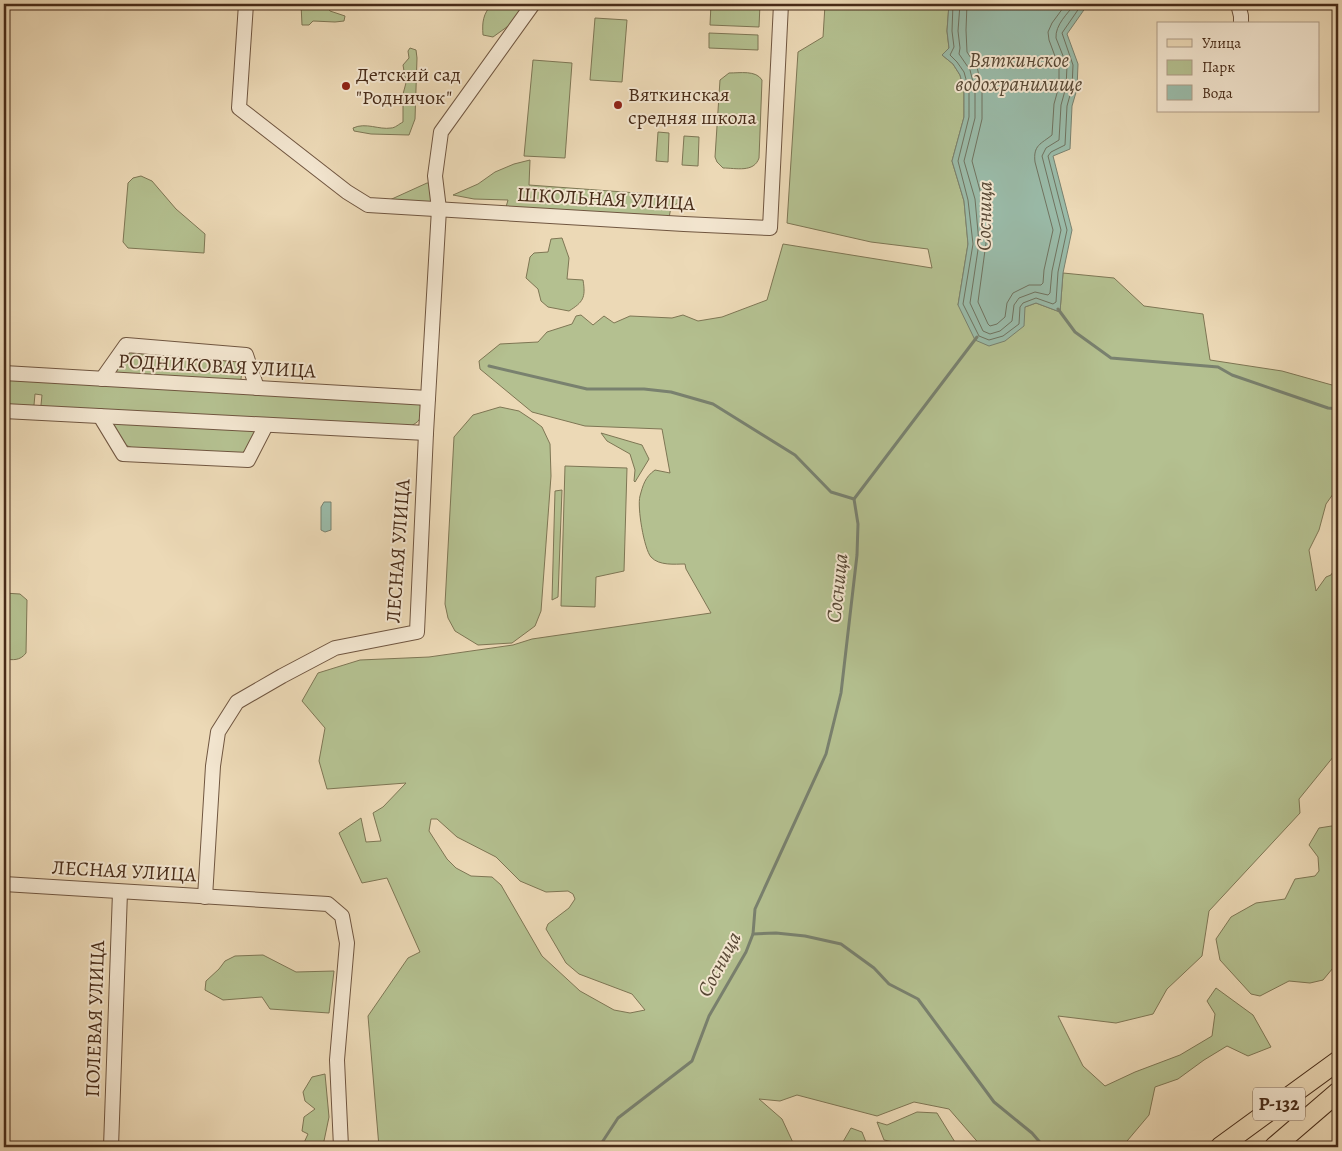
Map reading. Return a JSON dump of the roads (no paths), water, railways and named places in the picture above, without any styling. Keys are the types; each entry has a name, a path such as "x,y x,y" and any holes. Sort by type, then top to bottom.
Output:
{"main road":[{"name":"Р-132","path":"1220,1147 1338,1061"},
{"name":"Р-132","path":"1274,1147 1338,1092"}],"street":[{"name":"ШКОЛЬНАЯ УЛИЦА","path":"246,4 239,108 347,192 368,205 770,228 781,4"},
{"name":"ЛЕСНАЯ УЛИЦА","path":"4,884 205,897 213,766 218,732 237,702 335,648 417,632 439,209 435,176 441,132 533,4"},
{"path":"1238,4 1240,22"},
{"path":"102,379 126,345 246,354 257,388"},
{"name":"РОДНИКОВАЯ УЛИЦА","path":"4,373 428,398"},
{"path":"4,411 426,433"},
{"path":"100,416 123,454 248,460 266,425"},
{"name":"ПОЛЕВАЯ УЛИЦА","path":"111,1147 120,892"},
{"path":"205,897 328,904 342,916 347,943 337,1060 342,1147"}],"water":[{"name":"Вяткинское водохранилище","path":"949,4 1088,4 1067,34 1078,64 1077,89 1072,106 1070,149 1053,156 1072,230 1063,273 1060,312 1036,303 1025,307 1024,326 1005,341 989,346 975,340 958,305 968,244 964,201 952,161 964,117 964,90 960,75 953,64 942,55 949,48 947,31"},
{"path":"324,502 331,502 331,530 325,532 321,530 321,507"}],"waterway":[{"path":"1058,309 1075,332 1111,358 1218,367 1232,375 1328,408 1338,409"},
{"name":"Сосница","path":"599,1147 618,1118 692,1061 709,1016 746,952 753,934 755,909 826,754 841,693 857,555 858,524 854,499 977,337"},
{"path":"489,366 587,389 644,389 671,392 713,404 795,455 831,492 854,499"},
{"path":"753,934 776,933 805,936 841,944 874,968 889,984 918,999 994,1102 1032,1133 1044,1147"}],"place":[{"name":"Детский сад \"Родничок\"","path":"346,86"},
{"name":"Вяткинская средняя школа","path":"618,105"}]}
